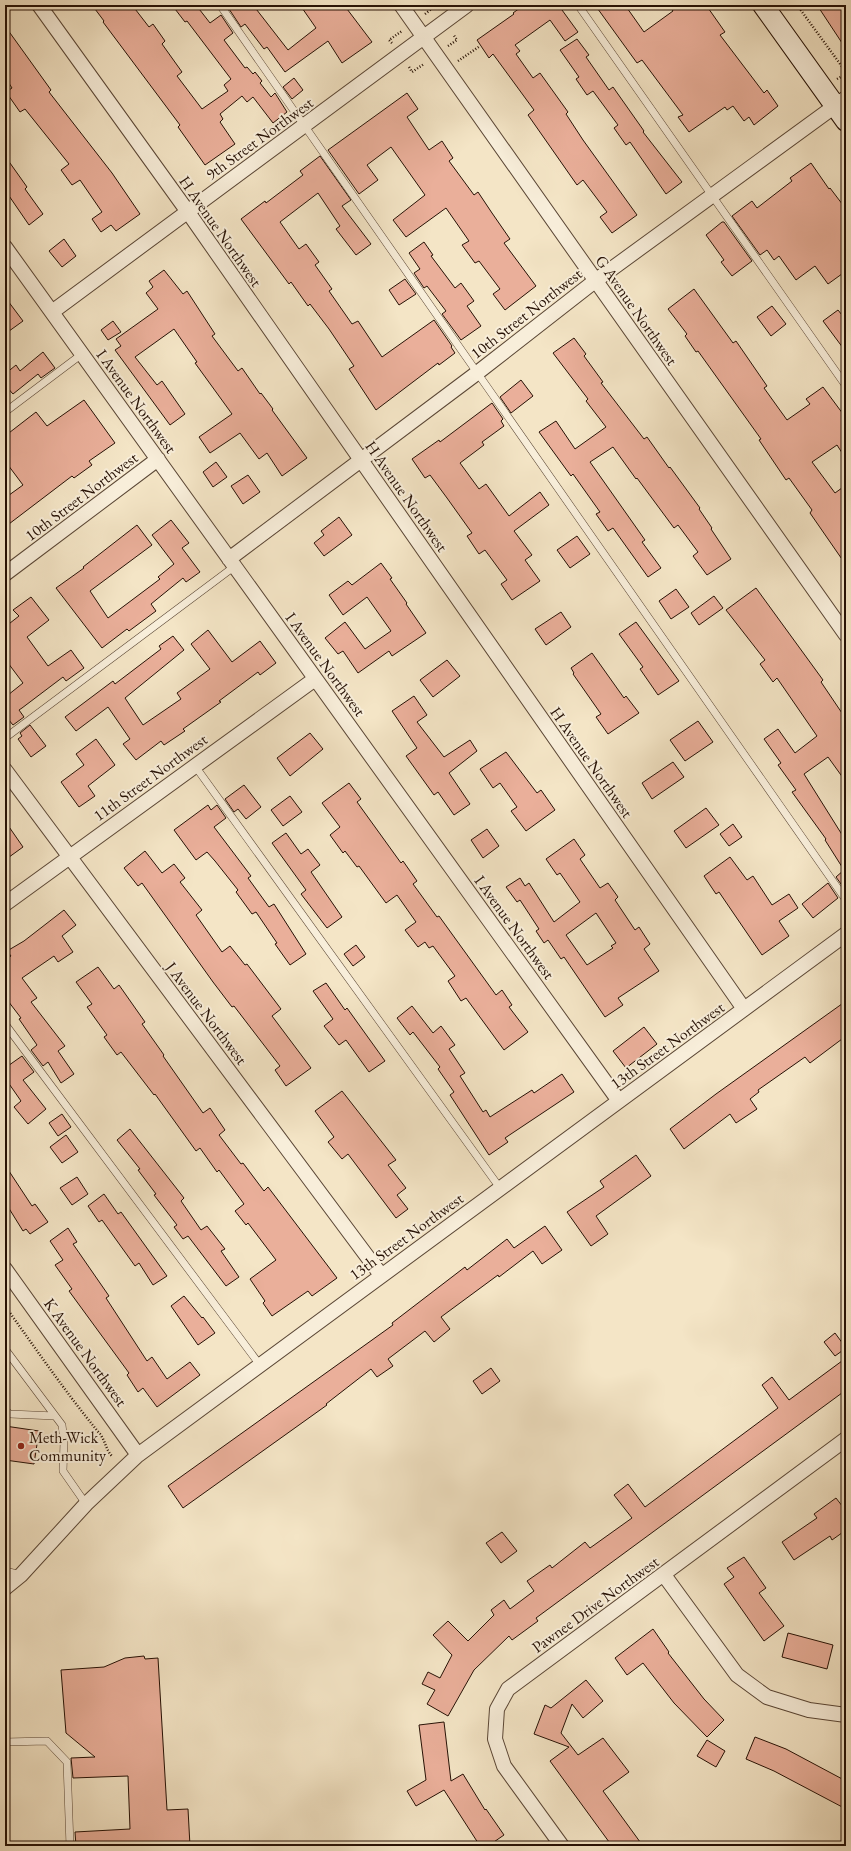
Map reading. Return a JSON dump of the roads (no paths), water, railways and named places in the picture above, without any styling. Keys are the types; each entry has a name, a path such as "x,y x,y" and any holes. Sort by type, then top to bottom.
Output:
{"main road":[{"path":"762,5 843,108"}],"street":[{"name":"H Avenue Northwest","path":"39,5 188,212 744,1009"},
{"name":"G Avenue Northwest","path":"401,5 846,635"},
{"name":"9th Street Northwest","path":"52,312 468,5"},
{"name":"10th Street Northwest","path":"232,562 361,460 477,373 595,281 712,196 843,108"},
{"name":"I Avenue Northwest","path":"6,250 619,1101"},
{"name":"10th Street Northwest","path":"5,574 158,459"},
{"name":"11th Street Northwest","path":"5,904 315,678"},
{"name":"J Avenue Northwest","path":"5,770 381,1275"},
{"name":"13th Street Northwest","path":"5,1588 21,1575 86,1504 138,1455 846,934"},
{"name":"K Avenue Northwest","path":"5,1269 138,1455"},
{"name":"Pawnee Drive Northwest","path":"562,1846 504,1766 495,1740 497,1709 508,1689 846,1439"},
{"path":"664,1575 737,1675 767,1697 809,1710 846,1715"}],"lane":[{"path":"220,5 846,900"},
{"path":"578,5 846,386"},
{"path":"5,412 82,354"},
{"path":"5,738 232,562"},
{"path":"195,766 500,1188"},
{"path":"5,1024 260,1365"},
{"path":"5,1349 62,1425 63,1470 86,1504"},
{"path":"5,1411 10,1414 55,1416"},
{"path":"5,1571 21,1575"},
{"path":"5,1742 47,1741 67,1762 70,1846"}],"place":[{"name":"Meth-Wick Community","path":"21,1446"}]}
